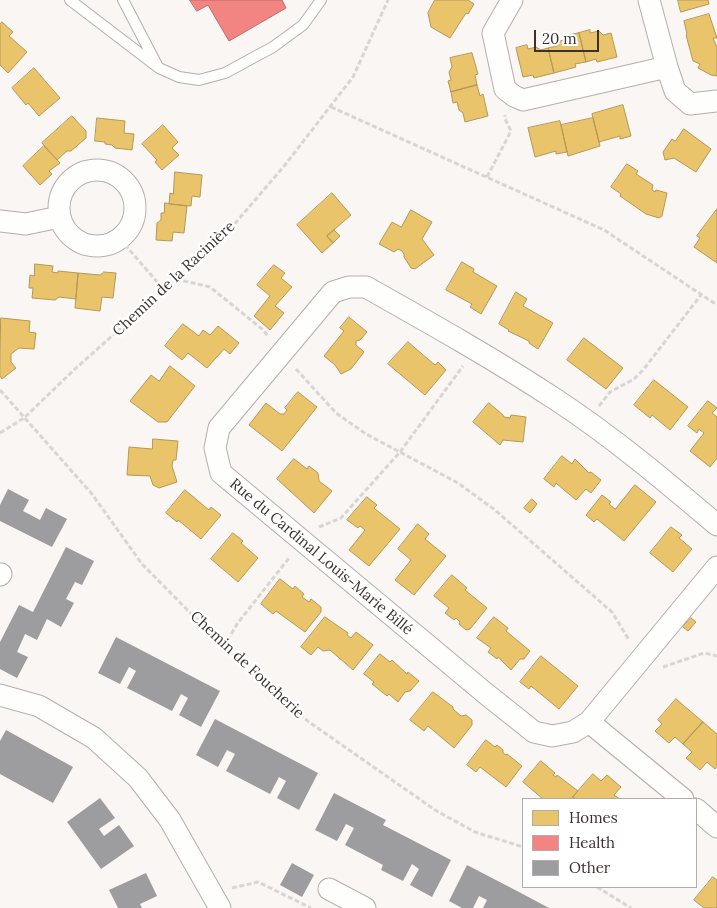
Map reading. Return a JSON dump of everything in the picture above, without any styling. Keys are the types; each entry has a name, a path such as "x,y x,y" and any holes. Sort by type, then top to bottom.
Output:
{"street":[{"path":"512,0 493,33 505,89 523,100 666,67"},
{"path":"649,0 666,67 675,91 690,104 717,101"},
{"path":"102,169 114,173 124,180 132,190 135,202 135,215 131,226 120,238 112,244 86,245 74,239 65,229 59,217 58,204 61,192 68,182 78,174 102,169"},
{"path":"0,221 26,224 59,217"},
{"name":"Rue du Cardinal Louis-Marie Billé","path":"717,525 626,450 556,400 476,350 366,287 349,287 333,292 219,428 215,448 221,473 534,732 552,736 573,732 589,722 717,567"},
{"path":"0,695 39,706 94,738 138,778 170,820 216,900"},
{"path":"589,722 682,798"},
{"path":"697,810 717,827"},
{"path":"329,889 365,908"}],"lane":[{"path":"70,0 159,68 179,77 200,80 225,73 273,48 303,25 321,0"},
{"path":"123,0 159,68"}],"path":[{"name":"Chemin de la Racinière","path":"0,433 24,418 75,369 226,234 285,165 353,77 388,0"},
{"path":"487,177 511,131 505,119 505,89"},
{"path":"331,107 604,230 717,305"},
{"path":"120,238 164,290"},
{"path":"176,280 210,287 262,329 281,354 336,414 366,434 458,483 495,510 612,612 630,642"},
{"path":"599,407 610,392 634,379 643,370 701,294"},
{"path":"224,647 237,624 302,541 313,529 341,518 400,452 476,350"},
{"name":"Chemin de Foucherie","path":"0,390 92,494 142,564 224,647 308,722 435,810 475,832 522,847"},
{"path":"656,666 661,668 704,653 717,656"},
{"path":"216,900 258,882 311,908"},
{"path":"599,888 631,908"}],"building: Homes":[{"path":"435,0 468,0 474,4 450,38 431,27 428,13"},
{"path":"678,0 708,0 709,4 681,12"},
{"path":"709,14 717,38 713,38 717,47 717,76 698,68 700,64 693,61 684,21"},
{"path":"2,22 13,32 9,36 27,52 8,73 0,65 0,25"},
{"path":"590,30 590,33 599,31 603,35 611,33 617,57 597,62 596,59 586,62 579,33"},
{"path":"579,33 586,62 575,64 576,67 554,73 548,48 557,46 560,41 568,39 567,36"},
{"path":"527,45 528,49 536,47 541,50 548,48 554,73 534,78 533,75 523,77 516,48"},
{"path":"472,53 478,74 475,75 477,85 451,92 448,81 451,80 449,72 452,67 450,58"},
{"path":"34,68 60,98 39,116 28,103 26,105 12,88"},
{"path":"477,85 480,96 483,94 488,116 465,122 457,102 453,103 451,92"},
{"path":"623,105 631,136 620,139 620,136 599,142 592,114"},
{"path":"72,116 86,131 86,138 57,160 42,143"},
{"path":"97,118 125,121 124,133 134,134 132,150 115,148 112,145 105,144 105,142 95,141"},
{"path":"593,118 600,146 568,156 561,125"},
{"path":"560,121 567,152 556,154 556,151 535,157 528,128"},
{"path":"163,125 178,142 172,148 179,155 162,170 155,162 157,160 142,144"},
{"path":"684,129 711,149 696,172 674,158 665,160 663,152 672,139 675,141"},
{"path":"44,146 60,163 49,171 52,174 40,185 23,166"},
{"path":"627,164 638,171 636,174 653,185 652,190 667,193 662,216 659,218 646,214 620,196 621,194 611,187"},
{"path":"175,172 202,175 200,197 192,196 191,206 169,204 170,193 173,194"},
{"path":"332,193 351,215 327,236 333,243 322,253 297,225"},
{"path":"165,203 187,206 184,233 173,232 172,241 156,240 157,223 161,220 161,213 164,213"},
{"path":"717,209 717,263 694,247 700,238 697,236"},
{"path":"411,210 432,222 422,239 434,255 415,269 411,268 402,251 398,249 394,252 379,244 392,222 401,227"},
{"path":"334,230 340,236 333,243 327,236"},
{"path":"462,262 474,269 473,272 497,286 481,314 470,307 472,304 446,290"},
{"path":"35,264 53,266 52,272 78,273 76,299 59,297 55,300 32,298 33,288 29,288 30,275 34,276"},
{"path":"274,265 285,273 281,278 292,287 275,306 284,313 270,330 254,316 270,296 257,285"},
{"path":"104,272 116,273 113,298 102,297 100,311 75,308 78,273 100,275"},
{"path":"516,292 527,299 523,306 553,323 538,349 529,341 508,331 499,324"},
{"path":"349,317 367,332 360,340 356,341 356,345 364,352 351,369 341,374 335,365 324,356 344,331 340,328"},
{"path":"1,318 30,321 29,332 36,333 34,349 19,348 11,354 11,362 16,368 2,379 0,376"},
{"path":"183,324 199,336 203,330 210,335 218,326 239,343 230,354 224,349 207,368 188,353 182,360 165,346"},
{"path":"584,338 623,368 606,389 567,360"},
{"path":"408,342 435,365 438,362 446,370 425,395 388,364"},
{"path":"170,366 195,386 167,422 158,422 130,401 151,375 159,381"},
{"path":"654,380 688,407 670,430 652,415 650,418 634,405"},
{"path":"298,392 317,407 282,451 249,425 266,403 280,414 284,414 287,410 285,408"},
{"path":"708,401 717,408 712,413 717,417 717,458 710,467 690,451 704,433 699,429 697,433 688,426"},
{"path":"489,403 504,417 510,418 511,415 526,417 523,442 503,440 500,445 473,422"},
{"path":"153,439 178,441 176,460 173,460 172,466 177,482 159,488 153,485 150,476 127,475 129,447 152,449"},
{"path":"562,456 572,464 575,459 589,473 591,472 601,480 591,493 586,489 576,500 556,483 554,487 544,479"},
{"path":"294,459 307,469 309,466 318,473 319,481 332,491 314,513 277,479"},
{"path":"635,485 656,502 624,541 597,519 594,522 586,515 602,495 611,502 609,504 615,509"},
{"path":"185,490 209,510 211,507 221,515 201,539 178,520 177,522 166,513"},
{"path":"367,497 377,505 374,508 400,529 369,566 349,550 365,530 360,526 358,528 347,520"},
{"path":"532,499 537,504 530,513 524,508"},
{"path":"418,524 429,534 425,539 446,556 414,595 395,580 411,560 398,549"},
{"path":"671,527 682,535 679,538 692,549 673,572 650,553"},
{"path":"233,533 258,558 238,582 211,559"},
{"path":"452,575 467,588 465,590 487,608 470,629 466,630 459,624 460,622 456,618 454,620 445,613 449,608 434,596"},
{"path":"280,579 293,589 295,586 304,594 302,597 309,602 311,599 321,607 321,612 305,632 276,611 273,614 261,604"},
{"path":"325,617 348,633 347,635 351,638 356,632 373,645 353,670 330,650 323,651 318,647 311,655 301,647"},
{"path":"494,617 508,628 506,631 530,651 511,670 498,657 497,659 488,652 491,648 477,638"},
{"path":"691,618 696,622 688,631 683,627"},
{"path":"380,654 390,662 392,660 407,674 408,672 419,681 410,691 405,692 398,702 372,684 374,682 364,674"},
{"path":"541,656 578,686 559,709 531,686 529,689 520,682"},
{"path":"433,692 453,707 461,716 466,715 472,720 472,725 454,748 428,726 424,731 410,720"},
{"path":"676,699 703,722 683,744 675,737 669,743 655,731 662,724 658,720"},
{"path":"703,722 717,734 717,766 715,769 707,762 700,770 686,758 692,752 683,744"},
{"path":"486,740 495,747 497,745 503,750 503,753 522,766 506,787 480,767 476,772 467,765"},
{"path":"541,761 555,773 553,775 556,777 557,775 578,791 572,798 542,798 523,782"},
{"path":"593,774 601,781 607,775 621,787 614,795 618,798 573,797"},
{"path":"713,877 717,880 717,908 704,908 694,900"}],"building: Health":[{"path":"190,0 282,0 286,8 229,41 208,5 197,11"}],"building: Other":[{"path":"8,489 29,500 23,511 40,520 46,508 67,519 52,547 0,521 0,505"},
{"path":"66,547 94,561 82,585 75,582 66,599 74,603 61,627 47,619 37,640 25,634 17,652 28,657 17,678 0,669 0,642 19,605 33,612"},
{"path":"116,637 220,691 201,727 179,715 188,698 181,694 172,711 127,688 136,671 129,667 120,684 98,673"},
{"path":"215,719 318,773 299,810 277,798 286,781 279,777 270,794 226,771 235,754 227,750 218,767 196,755"},
{"path":"6,730 73,767 53,803 0,774 0,741"},
{"path":"334,793 386,820 383,825 451,860 432,897 410,885 419,869 412,864 403,881 381,870 383,865 345,845 354,828 346,824 337,841 315,830"},
{"path":"100,798 115,818 99,829 104,836 119,825 134,846 101,869 67,822"},
{"path":"292,863 314,875 302,897 280,885"},
{"path":"467,865 549,908 483,908 487,900 479,896 473,908 462,908 449,901"},
{"path":"146,873 157,896 140,904 142,908 118,908 109,890"}]}
